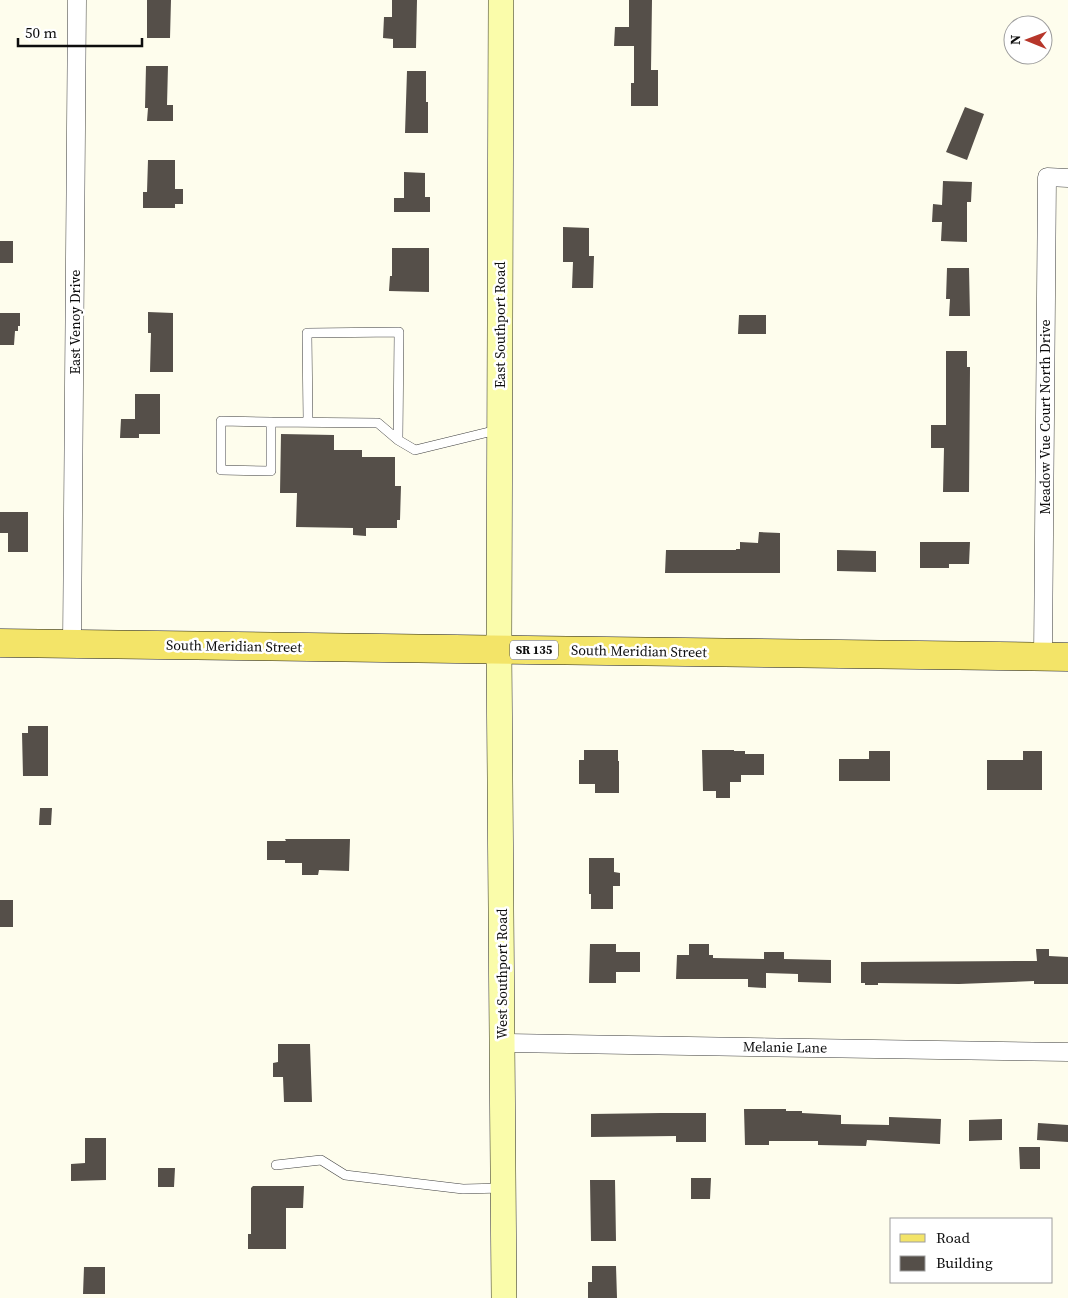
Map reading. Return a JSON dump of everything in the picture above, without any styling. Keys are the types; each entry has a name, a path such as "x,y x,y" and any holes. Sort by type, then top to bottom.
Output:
{"main road":[{"name":"East Southport Road","path":"499,649 501,0"},
{"name":"South Meridian Street","path":"0,643 1056,657"},
{"name":"West Southport Road","path":"499,649 504,1298"}],"street":[{"name":"East Venoy Drive","path":"72,644 77,0"},
{"name":"Meadow Vue Court North Drive","path":"1056,657 1046,177 1068,178"},
{"name":"Melanie Lane","path":"502,1043 1068,1052"}],"lane":[{"path":"308,422 307,333 399,332 398,440"},
{"path":"270,422 271,471 221,470 221,421 378,423 398,440 415,450 500,430"},
{"path":"276,1165 321,1160 345,1175 463,1190 503,1188"}],"building":[{"path":"147,0 171,0 170,38 147,38"},
{"path":"392,0 417,0 416,48 393,48 393,39 383,38 384,17 392,17"},
{"path":"629,0 652,0 651,70 658,70 658,106 631,106 631,83 634,83 634,46 614,46 615,27 629,27"},
{"path":"146,66 168,66 167,105 173,105 173,121 147,121 148,108 145,108"},
{"path":"407,71 426,71 428,133 405,133"},
{"path":"965,107 984,114 967,160 946,152"},
{"path":"148,160 175,160 175,189 183,189 183,204 175,204 175,208 143,208 143,192 147,192"},
{"path":"404,172 425,173 425,197 430,197 430,212 394,212 394,198 404,198"},
{"path":"943,181 972,182 971,202 967,202 967,242 941,241 942,222 932,222 933,204 942,205"},
{"path":"563,227 589,228 589,256 594,256 593,288 572,288 573,262 563,262"},
{"path":"0,241 13,241 13,263 0,263"},
{"path":"392,248 429,248 429,292 389,291 390,276 392,276"},
{"path":"947,268 969,268 970,316 949,316 950,299 946,299"},
{"path":"148,312 173,313 173,372 150,372 151,333 148,333"},
{"path":"0,313 20,313 20,326 18,326 18,331 15,331 14,345 0,345"},
{"path":"739,315 766,315 766,334 738,334"},
{"path":"946,351 967,351 967,367 970,367 969,492 943,492 944,448 931,448 931,425 946,425"},
{"path":"135,394 160,394 160,434 139,434 139,438 120,438 121,419 135,419"},
{"path":"281,434 334,435 334,450 362,450 362,457 395,457 395,486 401,486 400,520 397,520 397,528 366,528 366,536 353,535 353,528 296,527 297,493 280,493"},
{"path":"0,512 28,512 28,552 8,552 8,533 0,533"},
{"path":"759,532 780,533 780,573 665,573 666,550 736,550 740,549 740,542 758,543"},
{"path":"920,542 970,542 969,564 949,564 949,568 920,568"},
{"path":"837,550 876,551 876,572 837,571"},
{"path":"28,726 48,726 48,776 23,776 22,733 28,733"},
{"path":"584,750 618,750 619,793 595,793 595,784 579,784 579,760 584,760"},
{"path":"702,750 734,750 745,751 745,754 764,754 764,775 741,775 741,782 730,782 730,798 716,798 716,791 703,791"},
{"path":"869,751 890,751 890,781 839,781 839,759 869,759"},
{"path":"1023,751 1042,751 1042,790 987,790 987,760 1023,760"},
{"path":"40,808 52,808 51,825 39,825"},
{"path":"285,839 350,839 349,871 319,870 318,875 302,875 302,863 285,863 285,860 267,860 267,841 286,841"},
{"path":"589,858 614,858 614,872 620,873 620,886 613,886 613,909 591,909"},
{"path":"0,900 13,900 13,927 0,927"},
{"path":"590,944 616,944 616,952 640,952 640,972 616,972 616,983 589,983"},
{"path":"689,944 709,944 709,955 713,955 713,958 764,959 764,952 784,952 784,959 831,960 831,983 798,982 798,974 766,973 766,988 748,987 748,979 676,979 677,955 689,955"},
{"path":"1036,949 1049,949 1049,956 1068,957 1068,984 1034,984 1034,981 959,984 878,983 878,985 865,985 865,983 861,983 861,962 1037,961"},
{"path":"278,1044 310,1044 312,1102 284,1102 283,1077 273,1077 273,1063 278,1062"},
{"path":"744,1109 786,1109 786,1111 802,1111 802,1113 841,1115 841,1124 889,1125 889,1117 941,1119 940,1144 867,1140 866,1146 818,1145 818,1141 769,1141 769,1145 745,1145"},
{"path":"706,1113 706,1142 676,1142 676,1136 591,1137 591,1114"},
{"path":"1002,1119 1002,1140 969,1141 969,1120"},
{"path":"1038,1123 1068,1125 1068,1142 1037,1140"},
{"path":"85,1138 106,1138 106,1180 71,1181 71,1164 85,1163"},
{"path":"1019,1147 1040,1147 1040,1169 1020,1169"},
{"path":"158,1168 175,1168 174,1187 158,1187"},
{"path":"691,1178 711,1178 710,1199 691,1199"},
{"path":"590,1180 615,1180 616,1241 591,1241"},
{"path":"253,1186 304,1186 303,1208 286,1208 286,1249 248,1249 248,1234 251,1234 251,1188"},
{"path":"592,1266 616,1266 617,1298 588,1298 588,1282 592,1282"},
{"path":"84,1267 105,1267 105,1294 83,1294"}]}
